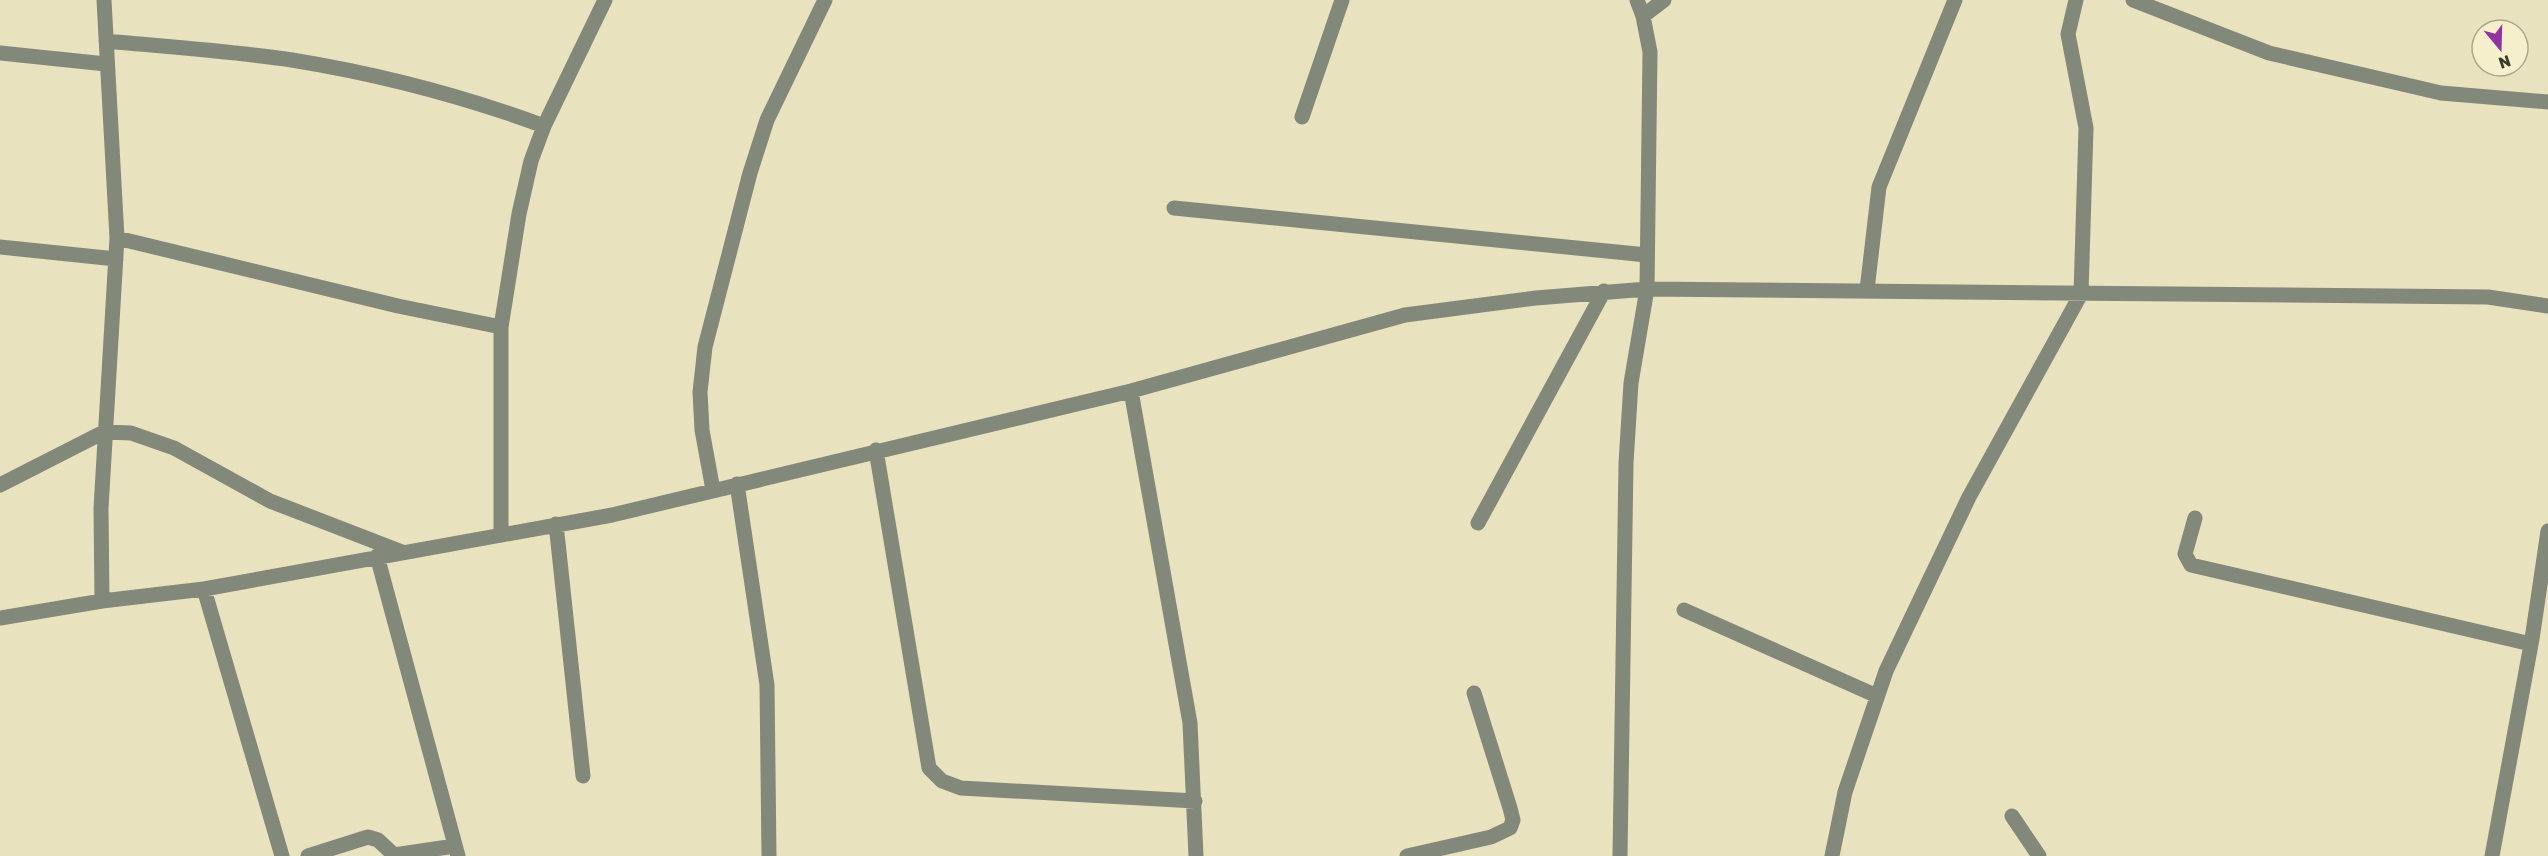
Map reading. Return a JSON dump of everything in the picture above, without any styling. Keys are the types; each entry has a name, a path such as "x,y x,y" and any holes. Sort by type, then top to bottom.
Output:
{"street":[{"path":"102,601 100,539 104,432 117,238 104,0"},
{"path":"501,533 501,327 519,214 531,161 544,126 605,0"},
{"path":"713,490 702,430 700,392 705,347 750,173 767,120 825,0"},
{"path":"1302,117 1342,0"},
{"path":"1620,856 1626,464 1631,383 1647,289 1650,52 1643,16 1636,0"},
{"path":"1643,16 1664,0"},
{"path":"1867,290 1879,187 1955,0"},
{"path":"1832,856 1845,792 1886,671 1969,498 2081,294 2086,128 2068,34 2076,0"},
{"path":"2133,0 2270,53 2441,93 2548,102"},
{"path":"106,41 302,62 484,104 544,126"},
{"path":"0,52 106,64"},
{"path":"1174,208 1647,255"},
{"path":"117,238 398,306 501,327"},
{"path":"0,247 116,259"},
{"path":"0,618 102,601 204,589 612,514 1131,391 1405,315 1604,291 1647,289 2488,297 2548,306"},
{"path":"1479,523 1604,291"},
{"path":"1131,391 1190,723 1196,856"},
{"path":"0,485 104,432 131,433 174,448 264,499 404,552"},
{"path":"876,450 930,768 942,781 961,788 1195,801"},
{"path":"737,484 767,685 769,856"},
{"path":"2195,518 2185,554 2191,565 2531,644"},
{"path":"556,524 583,776"},
{"path":"2492,856 2531,644 2548,531"},
{"path":"308,856 368,837 378,840 394,855 456,851 377,556"},
{"path":"204,589 282,856"},
{"path":"1684,610 1877,696"},
{"path":"1407,856 1491,837 1510,828 1513,820 1510,808 1474,693"},
{"path":"2012,816 2039,856"}]}
